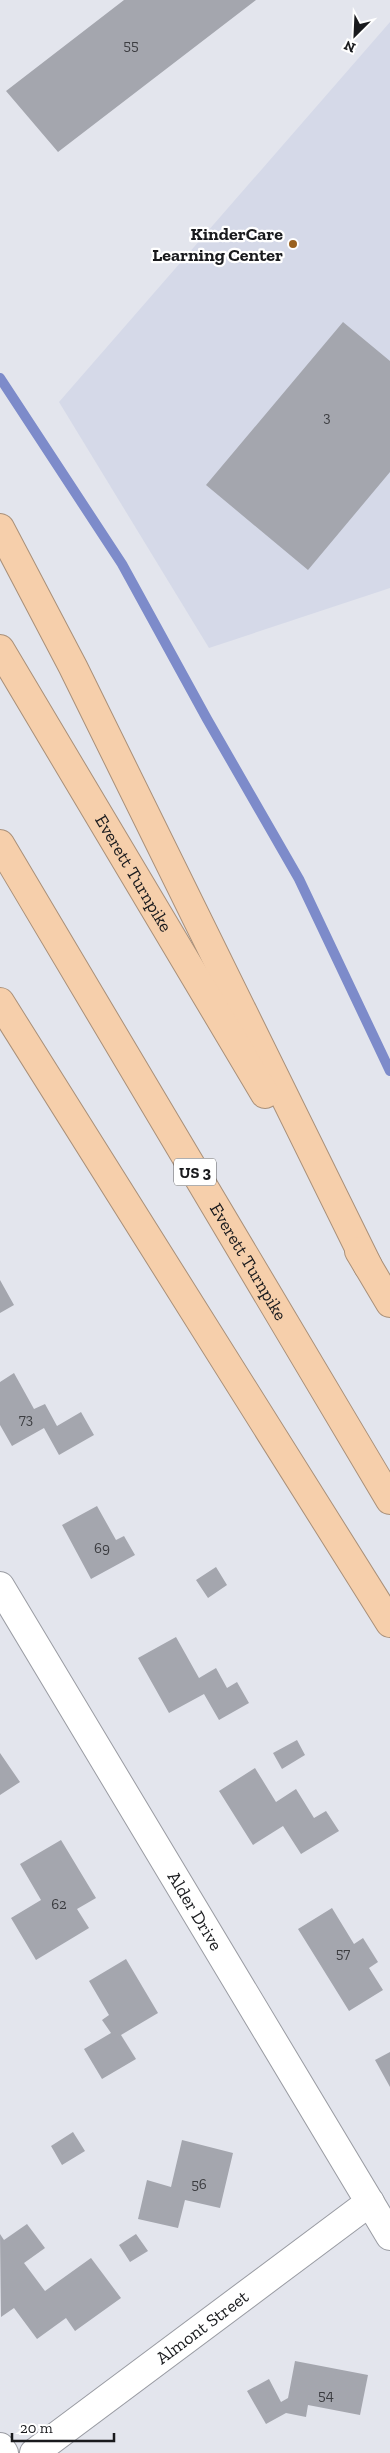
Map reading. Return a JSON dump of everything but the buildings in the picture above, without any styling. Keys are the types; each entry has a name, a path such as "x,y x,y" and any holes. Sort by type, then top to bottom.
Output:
{"highway":[{"path":"0,528 74,667 368,1266"},
{"name":"Everett Turnpike","path":"0,649 390,1303"},
{"name":"Everett Turnpike","path":"0,844 390,1500"},
{"path":"0,1002 390,1623"}],"street":[{"name":"Alder Drive","path":"0,1586 390,2236"},
{"name":"Almont Street","path":"34,2453 370,2202"},
{"path":"0,2447 4,2453"}],"shaded area":[{"name":"KinderCare Learning Center","path":"390,22 390,588 209,648 59,402"}],"waterway":[{"path":"0,378 122,564 207,719 299,879 390,1071"}],"place":[{"name":"KinderCare Learning Center","path":"293,244"}]}
